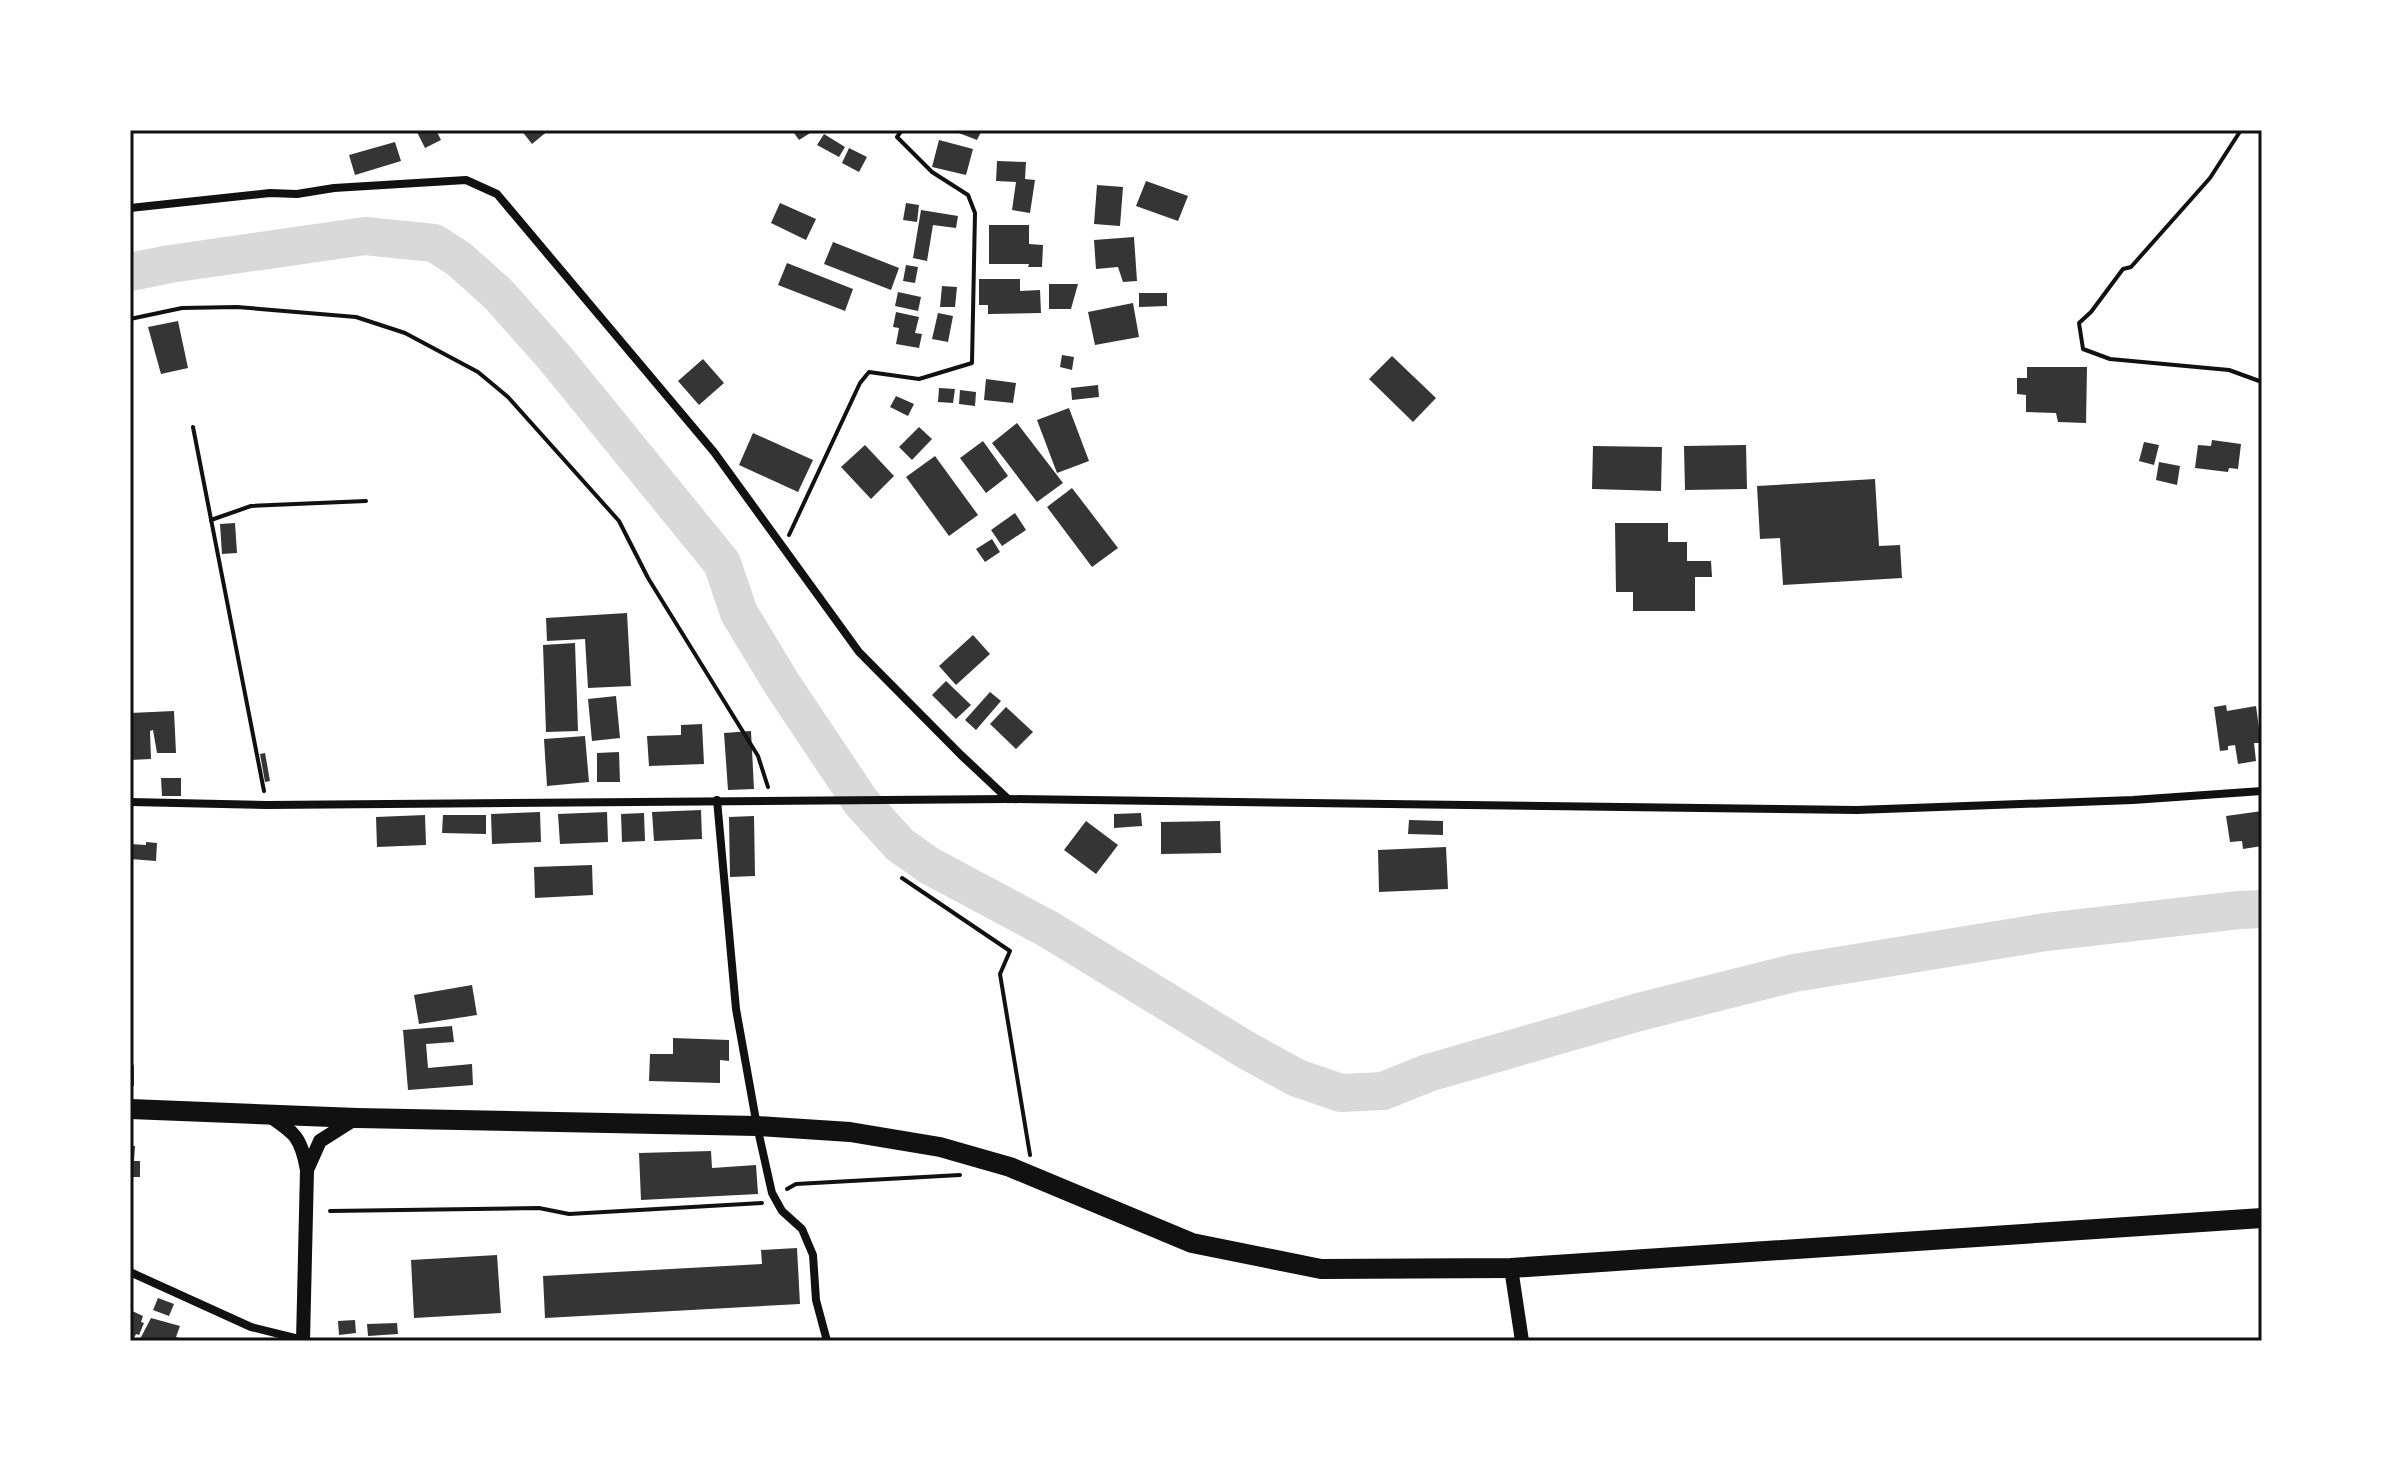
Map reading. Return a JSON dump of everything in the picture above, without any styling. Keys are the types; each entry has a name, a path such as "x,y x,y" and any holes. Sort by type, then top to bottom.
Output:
{"main road":[{"path":"130,1109 357,1118 757,1126 850,1132 940,1147 990,1161 1192,1243 1321,1269 1511,1268 2262,1218"}],"street":[{"path":"130,208 270,193 297,194 334,188 466,180 497,194 714,452 859,652 1008,799"},
{"path":"130,802 267,805 1008,799 1857,810 2133,800 2262,791"},
{"path":"717,800 736,1009 757,1126 775,1198 782,1211 802,1229 813,1255 816,1300 827,1341"},
{"path":"130,1272 251,1327 303,1341 307,1170 302,1143 286,1126 267,1114"},
{"path":"307,1170 320,1141 357,1118"},
{"path":"1511,1268 1522,1341"}],"path":[{"path":"784,547 860,383 869,372 919,379 972,363 975,213 968,195 932,172 897,137 902,130"},
{"path":"2241,130 2210,178 2131,267 2123,269 2079,323 2083,349 2110,359 2229,370 2262,382"},
{"path":"130,319 182,308 237,307 356,317 405,333 478,372 508,397 619,521 648,578 758,756 771,802"},
{"path":"193,427 267,805"},
{"path":"211,520 251,506 366,501"},
{"path":"902,878 1010,951 1000,974 1033,1177"},
{"path":"330,1211 539,1208 569,1214 775,1198 796,1184 965,1175 990,1161"}],"building":[{"path":"416,130 436,130 441,140 425,148"},
{"path":"521,130 549,130 532,144"},
{"path":"792,130 815,130 799,140"},
{"path":"951,130 982,130 977,140"},
{"path":"824,134 845,147 839,157 817,145"},
{"path":"939,140 973,149 966,175 932,167"},
{"path":"395,142 401,161 355,175 349,155"},
{"path":"849,148 867,157 859,172 842,163"},
{"path":"997,161 1026,162 1025,179 1035,180 1030,213 1012,210 1016,182 996,181"},
{"path":"1146,181 1188,196 1178,221 1136,206"},
{"path":"1097,185 1123,187 1120,226 1094,224"},
{"path":"780,203 816,219 806,240 771,223"},
{"path":"906,203 919,205 917,222 903,220"},
{"path":"921,210 958,216 956,228 933,225 927,261 913,258"},
{"path":"989,225 1029,225 1029,244 1043,245 1042,267 989,264"},
{"path":"1134,237 1137,281 1123,282 1118,267 1096,269 1094,240"},
{"path":"833,242 899,268 891,290 824,264"},
{"path":"787,263 853,289 845,311 778,285"},
{"path":"906,265 918,267 915,283 903,281"},
{"path":"979,279 1020,279 1020,291 1040,290 1041,313 988,314 988,305 979,305"},
{"path":"1049,284 1078,284 1071,309 1049,309"},
{"path":"942,286 957,287 955,307 940,307"},
{"path":"898,292 921,297 918,311 895,306"},
{"path":"1139,293 1167,293 1167,306 1139,307"},
{"path":"1133,303 1139,337 1095,345 1088,312"},
{"path":"896,312 919,317 915,333 922,334 919,348 896,344 899,328 893,327"},
{"path":"938,313 953,316 948,342 932,339"},
{"path":"178,321 188,368 161,374 148,327"},
{"path":"1062,355 1074,357 1072,370 1060,367"},
{"path":"1392,356 1436,398 1413,422 1369,379"},
{"path":"703,359 724,383 699,405 678,381"},
{"path":"2027,367 2087,367 2086,423 2058,422 2056,413 2026,412 2026,395 2017,394 2017,378 2027,378"},
{"path":"986,379 1016,383 1013,403 984,400"},
{"path":"1098,385 1099,397 1072,400 1071,388"},
{"path":"939,388 955,389 953,403 938,402"},
{"path":"960,390 976,392 975,406 959,404"},
{"path":"896,396 914,404 908,416 890,407"},
{"path":"1069,408 1089,461 1057,473 1037,420"},
{"path":"1017,423 1063,483 1037,502 992,443"},
{"path":"919,427 932,439 912,460 899,447"},
{"path":"753,433 813,460 798,492 739,465"},
{"path":"2212,440 2241,444 2238,469 2229,468 2228,472 2195,468 2198,445 2211,446"},
{"path":"983,441 1008,476 986,493 960,458"},
{"path":"2144,442 2159,445 2154,465 2139,461"},
{"path":"865,445 894,476 871,499 841,467"},
{"path":"1746,445 1747,489 1685,490 1684,446"},
{"path":"1593,446 1662,447 1661,491 1592,489"},
{"path":"935,456 978,515 949,536 906,477"},
{"path":"2159,462 2180,466 2177,485 2156,480"},
{"path":"1875,479 1879,546 1900,545 1902,578 1783,585 1780,538 1760,539 1757,486"},
{"path":"1072,488 1118,548 1092,567 1047,507"},
{"path":"1015,513 1026,530 1002,546 991,530"},
{"path":"235,523 237,553 222,554 220,524"},
{"path":"1615,523 1668,523 1668,542 1687,542 1687,561 1711,561 1712,577 1695,577 1695,611 1633,611 1633,592 1616,592"},
{"path":"992,539 1000,552 985,562 976,549"},
{"path":"627,613 631,686 588,688 585,639 547,641 546,618"},
{"path":"973,635 990,654 956,685 939,666"},
{"path":"575,643 578,731 546,732 543,645"},
{"path":"946,681 971,705 956,719 932,695"},
{"path":"990,692 1001,701 976,730 965,720"},
{"path":"616,696 620,738 592,741 588,699"},
{"path":"2226,705 2227,711 2256,706 2261,743 2254,743 2256,761 2238,764 2235,745 2220,751 2214,707"},
{"path":"1006,707 1033,732 1016,749 990,724"},
{"path":"174,711 176,753 157,753 153,730 150,731 151,759 130,760 130,713"},
{"path":"702,724 704,764 649,766 647,736 681,735 681,725"},
{"path":"751,731 754,789 728,790 724,733"},
{"path":"585,736 589,782 547,786 544,739"},
{"path":"619,752 620,782 597,782 597,753"},
{"path":"265,753 270,781 265,782 260,754"},
{"path":"161,778 181,778 181,796 162,796"},
{"path":"701,810 702,839 654,841 652,812"},
{"path":"2262,811 2262,846 2243,849 2242,841 2230,842 2226,816"},
{"path":"540,812 541,842 492,844 491,814"},
{"path":"607,812 608,842 560,844 558,814"},
{"path":"644,813 645,841 622,842 621,814"},
{"path":"1141,813 1142,826 1114,828 1114,814"},
{"path":"425,815 426,845 377,847 376,817"},
{"path":"443,815 486,815 486,834 442,833"},
{"path":"754,816 755,876 730,877 729,817"},
{"path":"1409,820 1443,821 1443,835 1408,834"},
{"path":"1086,821 1118,845 1096,874 1064,850"},
{"path":"1220,821 1221,853 1161,854 1161,822"},
{"path":"146,842 157,843 156,861 130,859 130,844 146,845"},
{"path":"1446,847 1448,889 1379,892 1378,850"},
{"path":"592,865 593,895 535,898 534,867"},
{"path":"472,985 477,1015 419,1024 414,995"},
{"path":"452,1026 454,1042 426,1044 428,1068 472,1064 473,1085 408,1090 403,1030"},
{"path":"673,1038 729,1040 729,1061 720,1060 720,1083 649,1081 650,1054 673,1054"},
{"path":"131,1056 134,1067 134,1086 130,1086"},
{"path":"130,1146 135,1146 134,1161 140,1161 140,1177 133,1177 133,1181 130,1181"},
{"path":"711,1151 712,1168 756,1165 758,1194 641,1200 639,1153"},
{"path":"797,1248 800,1304 545,1318 543,1276 762,1264 761,1250"},
{"path":"497,1255 501,1313 414,1318 411,1260"},
{"path":"158,1298 174,1304 169,1316 153,1310"},
{"path":"130,1310 143,1316 141,1322 144,1323 139,1335 136,1334 134,1338 130,1336"},
{"path":"151,1318 180,1326 176,1337 187,1341 139,1341"},
{"path":"355,1320 356,1333 339,1335 338,1321"},
{"path":"397,1323 398,1334 368,1336 367,1324"}],"waterway":[{"path":"130,272 365,236 434,243 459,259 499,295 555,358 722,563 739,613 782,684 861,802 900,845 930,866 1048,929 1246,1050 1297,1078 1341,1093 1383,1091 1428,1073 1639,1012 1794,973 2046,932 2262,909"}]}
